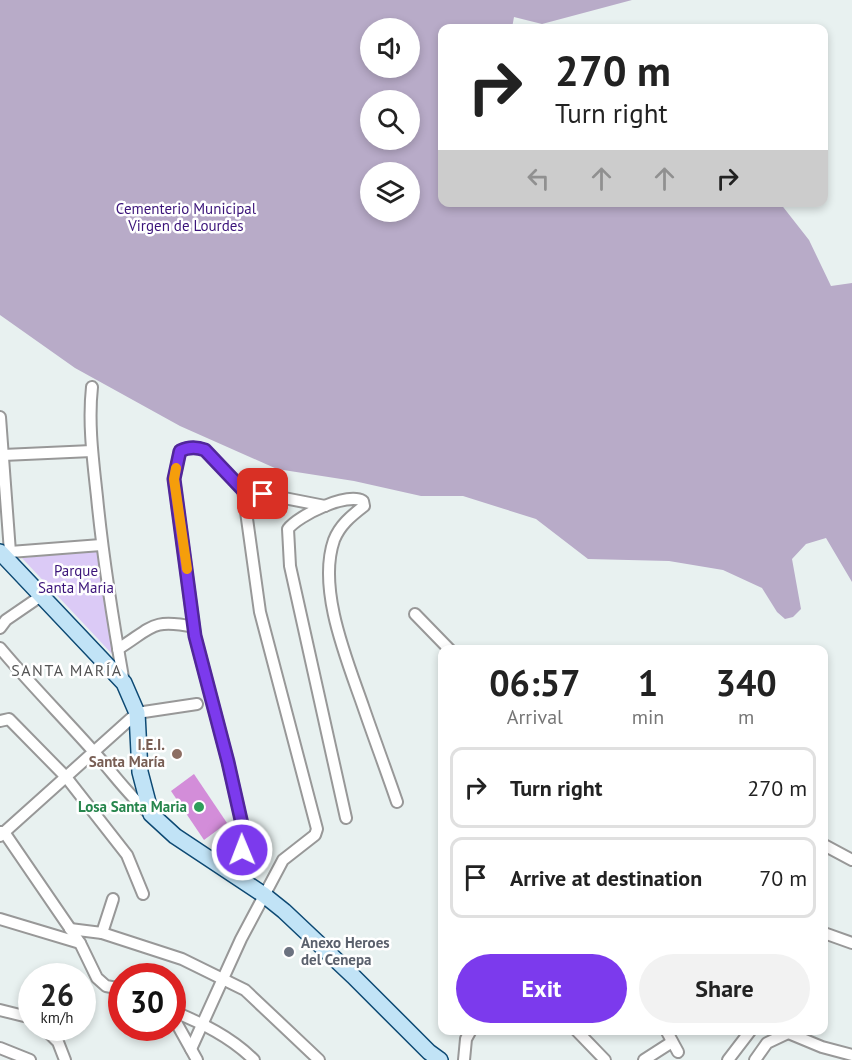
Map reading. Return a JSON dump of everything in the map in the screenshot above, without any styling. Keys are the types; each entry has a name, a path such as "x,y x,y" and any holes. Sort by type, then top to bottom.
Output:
{"main road":[{"path":"6,555 41,596 124,682 137,713 141,772 151,814 175,836 264,895 284,911 429,1052 440,1060"}],"street":[{"path":"92,387 90,404 92,451 102,545 124,682"},
{"path":"0,417 6,555 102,545"},
{"path":"230,873 242,850 244,833 194,627 174,479 180,451 199,447 205,450 243,490 325,506"},
{"path":"3,455 92,451"},
{"path":"191,1049 223,979 283,860 315,836 317,829 260,612 243,490"},
{"path":"346,818 290,566 288,529 294,522 325,506 356,499 363,501 364,506 345,521 334,540 330,587 339,638 397,802"},
{"path":"0,628 6,620 41,596"},
{"path":"415,614 445,645"},
{"path":"118,649 160,623 194,627"},
{"path":"0,648 133,799 151,814"},
{"path":"108,986 97,978 80,943 1,833 137,713 197,704"},
{"path":"0,721 9,719 66,777 127,855 143,894"},
{"path":"828,847 852,860"},
{"path":"102,933 113,899"},
{"path":"0,919 80,943"},
{"path":"70,928 102,933 182,959 245,990 319,1060"},
{"path":"828,934 852,943"},
{"path":"0,1010 18,1014"},
{"path":"186,1018 202,1023 245,1051 254,1060"},
{"path":"464,1060 468,1035"},
{"path":"581,1035 605,1060"},
{"path":"668,1035 678,1052"},
{"path":"728,1060 744,1035"},
{"path":"755,1060 767,1043 779,1035"},
{"path":"792,1035 852,1055"},
{"path":"186,1040 196,1060"},
{"path":"57,1041 65,1060"},
{"path":"644,1060 672,1042"},
{"path":"0,1048 30,1060"}],"green space":[{"name":"Cementerio Municipal Virgen de Lourdes","path":"0,0 632,0 542,24 514,17 513,24 438,24 438,207 783,207 809,240 831,286 852,283 852,582 826,538 806,544 792,559 801,609 793,617 785,619 777,612 762,588 723,570 669,561 588,559 536,519 463,496 421,496 354,481 277,469 180,426 75,368 0,315"},
{"name":"Parque Santa Maria","path":"97,551 113,655 22,558"}],"shaded area":[{"name":"Losa Santa Maria","path":"194,774 227,823 204,840 171,791"}],"slow traffic":[{"path":"176,468 174,479 187,569"}],"place":[{"name":"I.E.I. Santa María","path":"177,754"},
{"name":"Losa Santa Maria","path":"199,807"},
{"name":"Anexo Heroes del Cenepa","path":"289,952"}],"district":[{"name":"SANTA MARÍA","path":"67,670"}],"route":[{"path":"242,850 244,833 195,636 174,479 180,451 199,447 205,450 243,490 263,494"}]}
